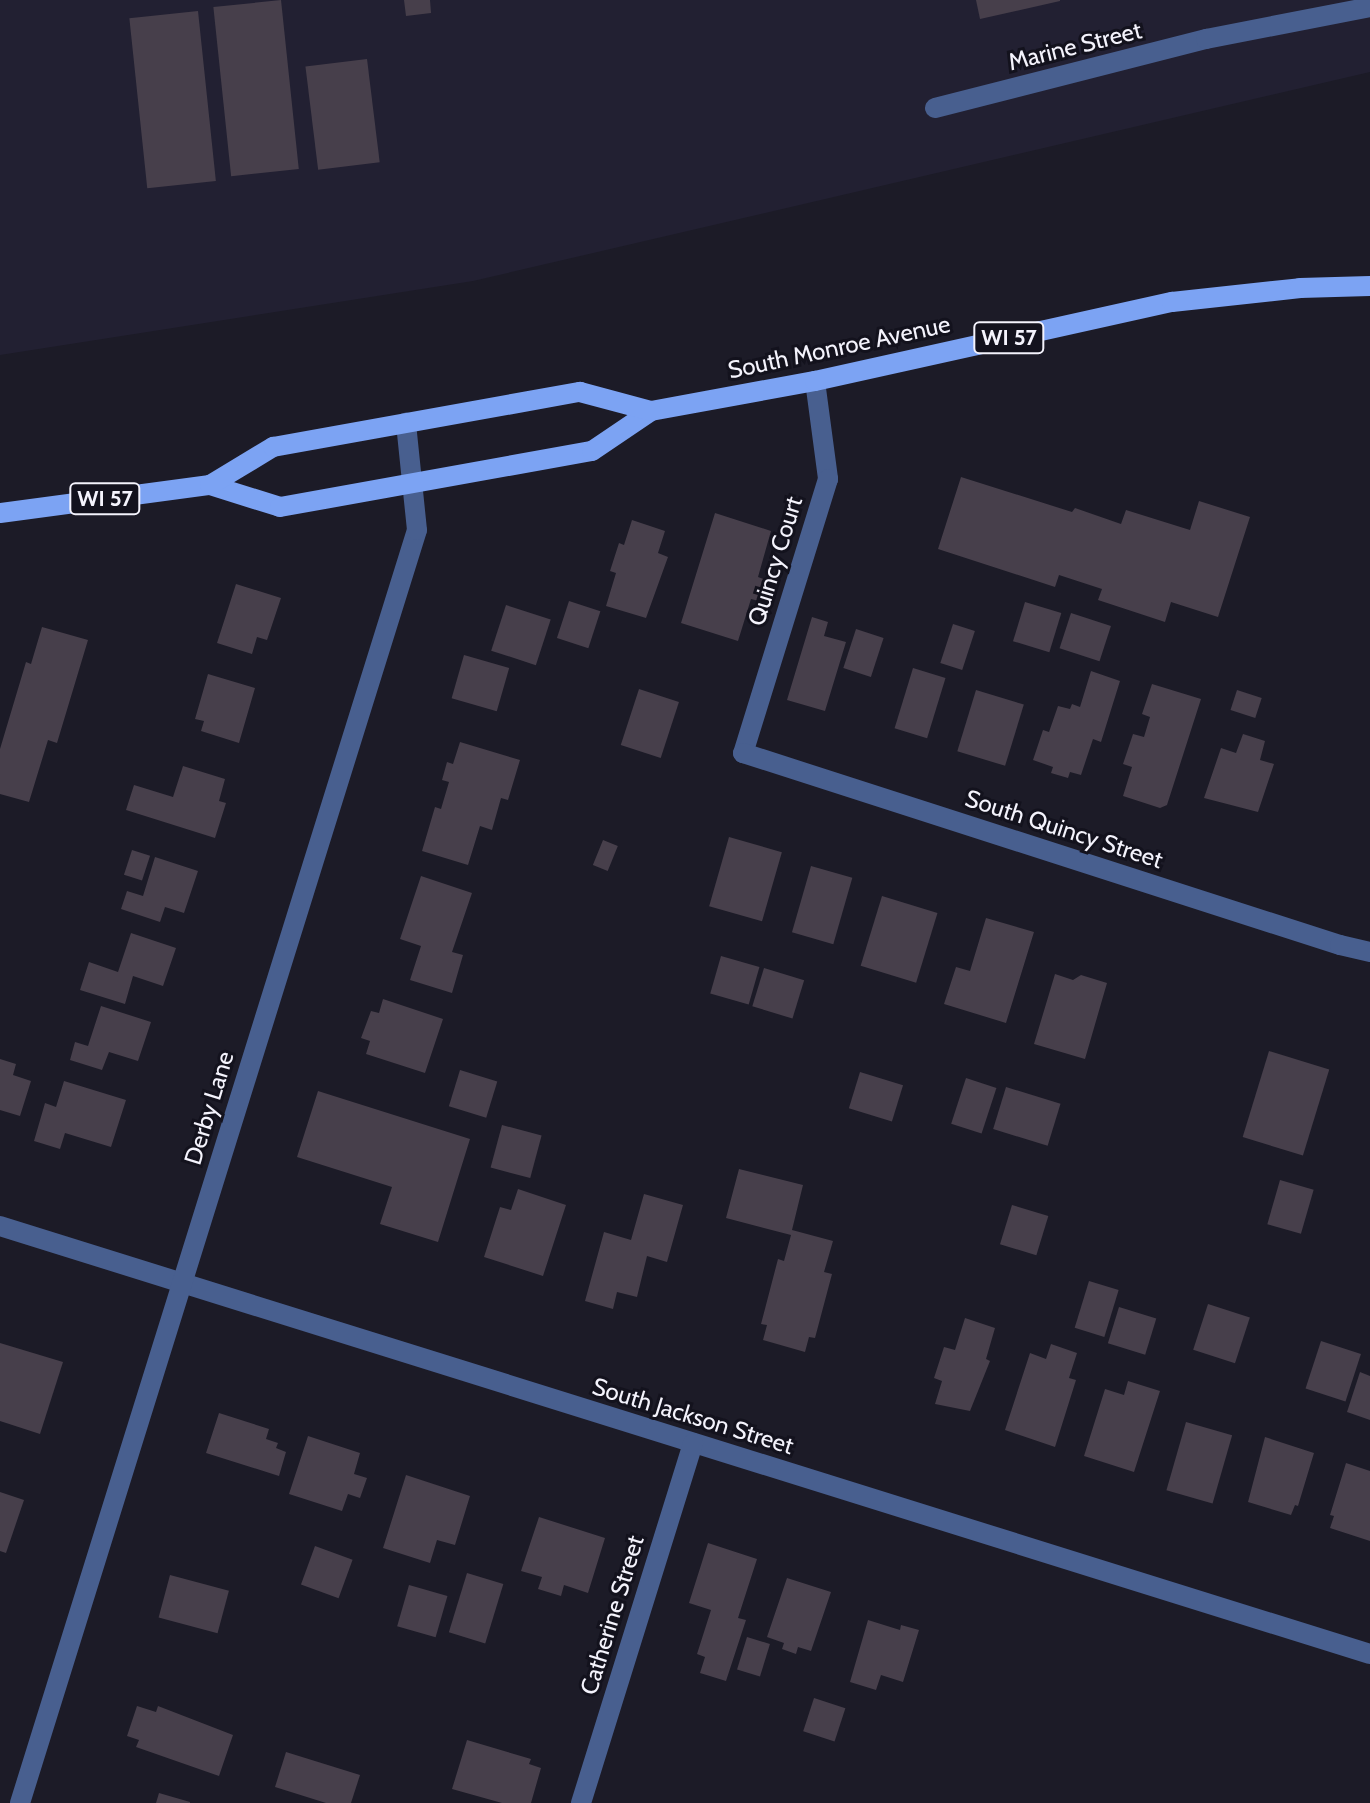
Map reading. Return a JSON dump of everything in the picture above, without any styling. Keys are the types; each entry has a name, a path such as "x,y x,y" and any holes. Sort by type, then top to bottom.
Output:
{"main road":[{"name":"South Monroe Avenue","path":"210,485 280,507 592,451 651,411 815,381 1172,302 1300,288 1370,286"},
{"name":"South Monroe Avenue","path":"0,513 210,485 273,447 580,392 651,411"}],"street":[{"name":"Marine Street","path":"935,108 1206,39 1370,7"},
{"name":"Quincy Court","path":"743,753 828,479 815,381"},
{"name":"Derby Lane","path":"20,1803 417,530 406,423"},
{"name":"South Quincy Street","path":"743,753 1340,945 1370,952"},
{"name":"South Jackson Street","path":"0,1226 1370,1654"},
{"name":"Catherine Street","path":"581,1803 693,1443"}],"shaded area":[{"path":"0,0 1370,0 1370,72 473,281 0,355"}],"building":[{"path":"281,0 299,169 231,176 213,7"},
{"path":"404,0 430,0 431,13 406,16"},
{"path":"976,0 1060,0 1060,1 980,19"},
{"path":"198,11 216,181 147,188 129,18"},
{"path":"367,59 380,162 318,170 305,67"},
{"path":"961,477 1121,524 1126,510 1190,530 1199,501 1250,517 1218,617 1171,602 1165,622 1098,600 1102,589 1059,575 1055,587 938,549"},
{"path":"715,513 771,531 758,577 769,581 763,602 751,599 738,641 681,623"},
{"path":"632,520 665,531 658,553 668,557 646,618 606,606 616,573 610,571 619,543 624,545"},
{"path":"236,584 281,598 267,640 257,637 252,654 217,643"},
{"path":"569,601 600,611 588,648 557,638"},
{"path":"1025,602 1061,613 1049,652 1013,641"},
{"path":"506,605 551,620 536,665 491,651"},
{"path":"1071,613 1111,626 1100,661 1060,648"},
{"path":"812,617 828,622 824,636 846,642 825,711 787,700"},
{"path":"953,624 975,631 962,670 940,663"},
{"path":"42,627 88,640 57,743 48,740 29,802 0,794 0,749 26,662 31,664"},
{"path":"856,629 884,638 871,677 843,668"},
{"path":"464,655 509,668 497,711 452,698"},
{"path":"913,668 946,678 927,738 895,728"},
{"path":"1091,671 1120,681 1101,742 1093,739 1081,775 1070,772 1068,778 1051,773 1053,767 1033,760 1043,730 1049,732 1058,706 1070,709 1072,704 1080,707"},
{"path":"208,674 255,688 239,743 201,731 204,721 195,719"},
{"path":"1152,684 1201,699 1167,805 1160,808 1123,796 1132,767 1123,764 1133,734 1144,737 1150,717 1142,714"},
{"path":"639,689 679,702 661,758 621,745"},
{"path":"976,690 1024,705 1005,766 957,751"},
{"path":"1237,690 1262,698 1255,718 1231,710"},
{"path":"1243,734 1265,741 1260,760 1274,764 1258,812 1204,798 1221,748 1236,753"},
{"path":"460,742 520,760 508,800 501,798 492,830 480,826 468,865 422,851 435,807 441,809 449,782 442,780 447,762 453,764"},
{"path":"183,766 225,779 219,801 226,803 215,838 126,810 134,785 173,797"},
{"path":"729,837 782,852 762,921 709,906"},
{"path":"603,840 618,846 608,871 593,865"},
{"path":"132,850 150,856 142,881 124,875"},
{"path":"155,857 198,871 184,913 165,907 160,922 121,909 127,891 143,896"},
{"path":"811,866 852,878 833,944 792,932"},
{"path":"421,876 472,893 452,952 463,955 452,993 410,980 421,946 400,939"},
{"path":"882,896 937,913 916,983 861,966"},
{"path":"986,918 1034,932 1006,1023 944,1004 956,967 970,971"},
{"path":"131,933 176,948 163,986 133,976 125,1004 80,990 89,962 118,972"},
{"path":"721,956 759,967 749,1005 710,993"},
{"path":"764,968 804,980 792,1019 752,1006"},
{"path":"1055,974 1073,980 1081,975 1107,983 1085,1059 1034,1044"},
{"path":"383,999 443,1019 425,1073 366,1054 370,1041 361,1038 371,1011 379,1013"},
{"path":"101,1006 151,1022 138,1061 109,1052 102,1070 70,1060 75,1042 88,1046"},
{"path":"1269,1051 1329,1069 1303,1155 1243,1137"},
{"path":"0,1059 16,1064 13,1075 31,1081 20,1116 0,1110"},
{"path":"460,1070 497,1081 486,1118 449,1106"},
{"path":"860,1072 903,1085 892,1121 849,1108"},
{"path":"966,1078 996,1088 982,1134 951,1124"},
{"path":"64,1081 126,1100 111,1147 65,1133 60,1149 34,1141 45,1103 56,1107"},
{"path":"1006,1087 1061,1104 1048,1146 993,1129"},
{"path":"318,1091 470,1139 438,1242 380,1224 392,1187 297,1157"},
{"path":"502,1125 542,1136 530,1178 491,1168"},
{"path":"739,1169 803,1185 792,1230 833,1241 824,1272 832,1274 815,1338 809,1337 805,1352 763,1340 767,1325 761,1324 778,1259 784,1261 791,1235 726,1218"},
{"path":"1280,1180 1314,1190 1301,1234 1267,1224"},
{"path":"518,1189 566,1205 543,1276 484,1257 500,1207 511,1210"},
{"path":"644,1194 683,1205 667,1262 647,1256 637,1297 617,1292 613,1309 585,1301 604,1232 631,1240"},
{"path":"1012,1205 1048,1216 1036,1255 1000,1244"},
{"path":"1089,1281 1119,1290 1104,1337 1075,1328"},
{"path":"1208,1304 1250,1318 1235,1363 1193,1350"},
{"path":"1119,1307 1156,1318 1145,1355 1108,1343"},
{"path":"965,1318 995,1328 986,1359 990,1361 970,1411 935,1404 942,1381 934,1378 944,1347 955,1350"},
{"path":"1321,1341 1361,1354 1345,1402 1306,1389"},
{"path":"0,1343 63,1362 40,1434 0,1421"},
{"path":"1051,1344 1077,1353 1069,1378 1076,1380 1055,1447 1005,1430 1030,1353 1046,1359"},
{"path":"1360,1372 1370,1376 1370,1420 1347,1412"},
{"path":"1128,1381 1160,1391 1134,1472 1084,1456 1105,1389 1124,1395"},
{"path":"219,1413 269,1429 266,1439 278,1443 276,1448 286,1452 279,1476 206,1453"},
{"path":"1186,1422 1232,1435 1213,1503 1166,1490"},
{"path":"308,1436 360,1453 354,1474 367,1478 360,1498 348,1494 342,1511 289,1494"},
{"path":"1265,1437 1314,1453 1298,1506 1295,1505 1291,1515 1248,1502"},
{"path":"1346,1463 1370,1471 1370,1541 1330,1528 1334,1516 1330,1515"},
{"path":"406,1475 470,1496 455,1545 437,1540 430,1563 383,1548"},
{"path":"0,1492 24,1500 6,1553 0,1551"},
{"path":"539,1517 605,1538 588,1593 564,1585 561,1596 538,1589 542,1577 521,1571"},
{"path":"708,1543 757,1559 738,1618 746,1620 726,1681 700,1673 705,1657 697,1654 711,1610 689,1603"},
{"path":"315,1546 353,1560 339,1598 301,1585"},
{"path":"467,1573 503,1584 485,1643 449,1632"},
{"path":"170,1575 229,1591 218,1633 159,1618"},
{"path":"787,1578 831,1592 811,1651 798,1647 796,1654 782,1649 784,1643 767,1637"},
{"path":"409,1585 447,1596 436,1637 397,1626"},
{"path":"868,1620 900,1630 901,1625 919,1630 903,1682 881,1675 876,1690 850,1682"},
{"path":"747,1637 770,1644 760,1677 737,1670"},
{"path":"814,1698 845,1708 835,1741 803,1731"},
{"path":"137,1706 156,1712 158,1706 233,1735 219,1776 136,1747 139,1740 127,1736"},
{"path":"467,1740 531,1759 529,1764 541,1768 531,1803 502,1803 452,1789"},
{"path":"286,1752 360,1775 351,1803 326,1803 275,1787"},
{"path":"159,1793 190,1802 190,1803 156,1803"}]}
